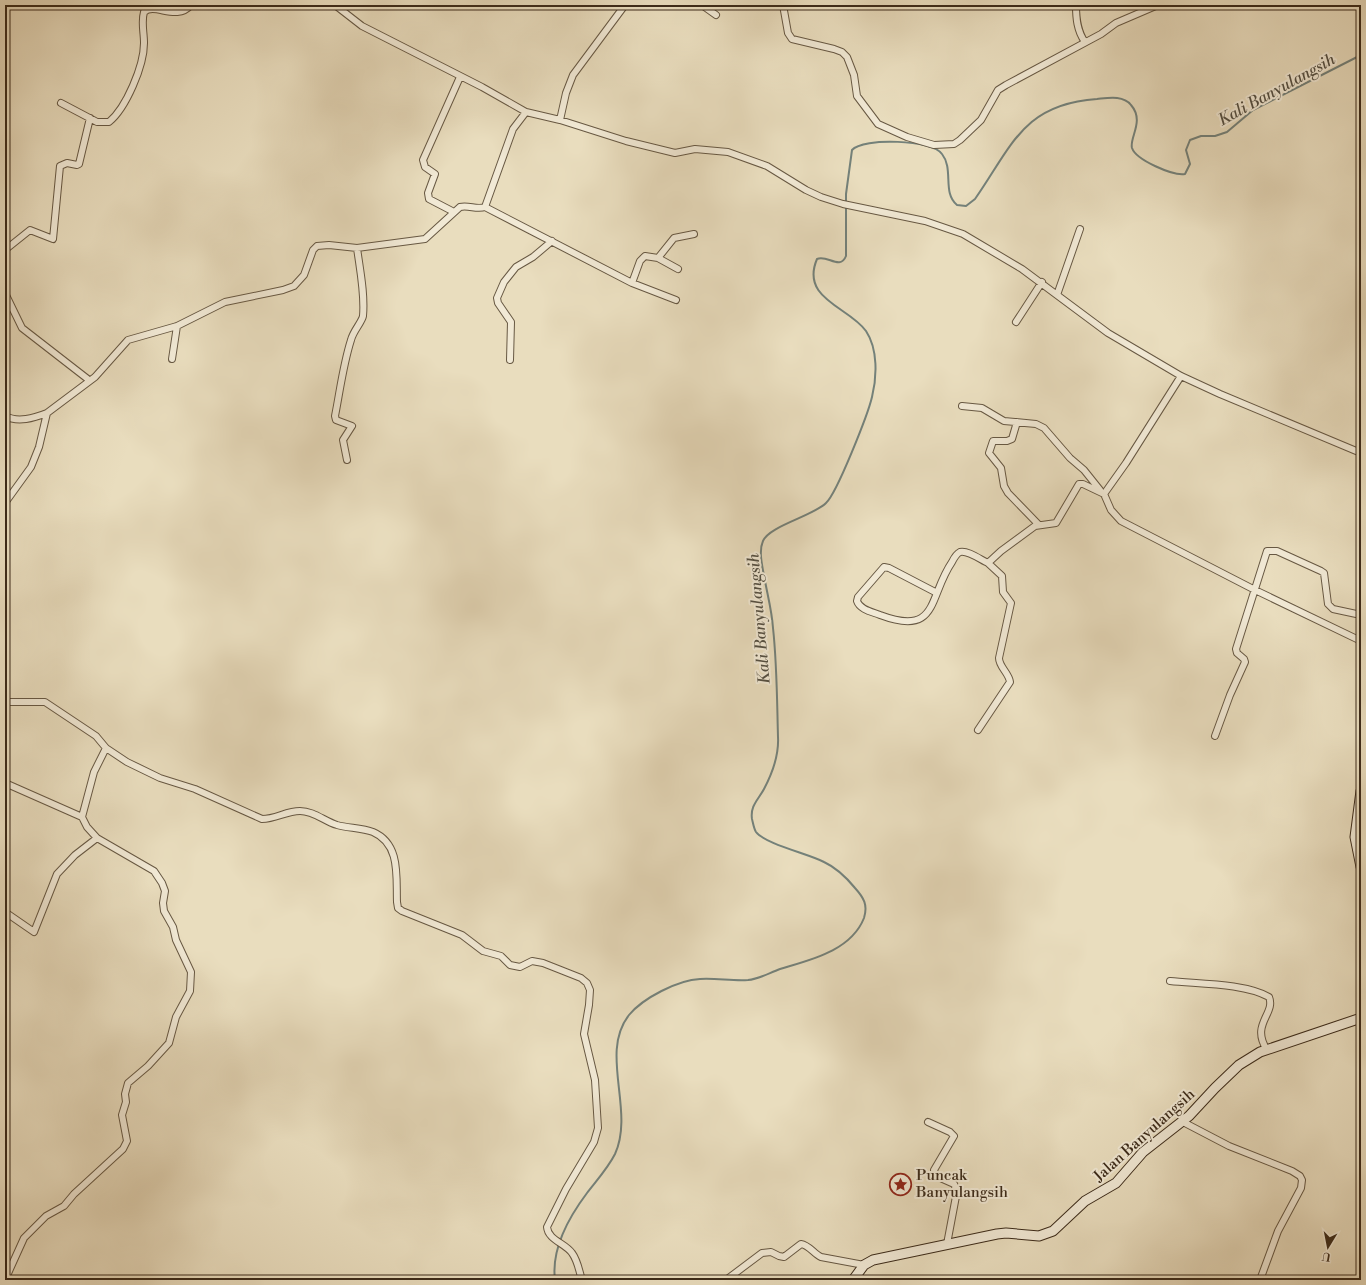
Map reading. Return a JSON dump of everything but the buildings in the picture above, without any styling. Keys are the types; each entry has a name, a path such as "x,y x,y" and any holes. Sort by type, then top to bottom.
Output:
{"street":[{"path":"61,103 102,123 109,122 120,110 131,90 142,56 144,44 143,14 145,10 150,9 178,13 187,10 192,5"},
{"path":"335,5 362,26 526,112 560,120 626,141 675,153 694,149 728,152 758,162 806,190 843,204 925,221 958,231 1042,282 1108,333 1181,376 1220,394 1359,452 1361,445"},
{"path":"560,120 566,93 573,75 625,5"},
{"path":"702,5 716,15"},
{"path":"783,5 788,33 792,39 834,48 842,52 846,57 854,75 857,96 878,124 907,137 934,146 954,144 960,140 981,120 998,90 1132,15 1158,5"},
{"path":"1076,5 1077,24 1080,36 1085,42"},
{"path":"454,212 429,199 428,193 435,174 425,167 423,160 460,77"},
{"path":"485,207 513,129 526,112"},
{"path":"5,250 30,230 53,239 60,166 67,163 79,164 90,118"},
{"path":"5,416 22,419 47,413 94,377 128,340 177,326 225,302 283,290 294,286 304,275 317,246 329,245 357,248 425,239 448,220 460,207 467,206 480,209 485,207 632,283 676,300"},
{"path":"1057,295 1080,229"},
{"path":"658,258 674,238 694,234"},
{"path":"510,360 511,322 498,303 497,298 504,282 516,267 533,257 552,242"},
{"path":"347,460 344,440 352,426 336,420 335,416 348,348 353,331 362,320 363,314 362,289 357,248"},
{"path":"632,283 643,257 658,258 678,269"},
{"path":"1016,322 1042,282"},
{"path":"5,293 22,328 89,380"},
{"path":"172,359 177,326"},
{"path":"1102,492 1126,463 1181,376"},
{"path":"962,406 982,408 1004,421 1036,424 1044,428 1070,458 1084,470 1102,492 1111,510 1121,521 1255,590 1361,641"},
{"path":"5,503 31,467 40,447 47,413"},
{"path":"1017,422 1012,439 1007,441 993,441 989,453 1001,468 1004,486 1008,493 1039,524"},
{"path":"988,563 1001,551 1039,524 1057,522 1079,484 1102,492"},
{"path":"1215,736 1230,695 1245,662 1244,658 1237,653 1236,649 1251,598 1255,590 1264,554 1267,551 1277,550 1324,573 1328,604 1332,609 1361,615"},
{"path":"937,593 889,568 884,567 858,597 857,601 858,605 871,612 898,622 919,620 928,611 937,593 947,569 957,554 963,552 988,563 1002,576 1003,592 1011,604 998,658 999,662 1010,677 1010,682 978,730"},
{"path":"5,702 45,702 96,736 106,748 127,762 160,778 195,789 262,819 271,819 288,812 302,811 319,816 336,824 372,832 383,838 394,852 397,902 398,908 402,911 462,935 483,950 501,956 510,965 520,967 532,961 543,963 581,978 587,983 590,990 584,1034 595,1080 598,1128 594,1142 547,1224 547,1231 551,1236 571,1252 582,1280"},
{"path":"82,817 94,772 106,748"},
{"path":"5,783 82,817 87,827 97,838 154,871 162,883 165,891 163,903 164,911 174,927 176,940 191,972 190,991 176,1017 169,1043 148,1066 128,1083 125,1094 126,1102 122,1115 127,1141 123,1148 74,1194 64,1206 46,1216 24,1238 6,1280"},
{"path":"1361,791 1359,820 1355,837 1361,867"},
{"path":"5,912 34,932 57,874 75,855 97,838"},
{"path":"1170,981 1243,989 1260,992 1269,996 1270,1005 1261,1035 1262,1041 1267,1050"},
{"name":"Jalan Banyulangsih","path":"864,1265 874,1260 1006,1233 1039,1236 1049,1234 1085,1201 1116,1183 1143,1152 1183,1122 1239,1065 1251,1057 1267,1050 1361,1018"},
{"path":"928,1122 950,1132 954,1136 933,1172 940,1179 954,1184 957,1191 947,1244"},
{"path":"1183,1122 1229,1146 1292,1171 1300,1176 1302,1180 1301,1188 1278,1231 1260,1280"},
{"path":"726,1280 766,1252 771,1252 784,1257 802,1244 806,1245 815,1254 821,1257 864,1265 853,1280"}],"waterway":[{"name":"Kali Banyulangsih","path":"555,1280 554,1268 563,1234 580,1202 606,1169 615,1154 620,1137 621,1119 617,1047 621,1030 629,1015 652,996 672,986 691,980 752,979 816,958 840,946 850,939 864,918 866,909 863,898 841,873 824,862 768,841 756,832 752,819 753,807 773,770 778,744 777,682 771,610 761,561 763,541 767,536 782,526 820,508 826,503 837,485 859,435 874,389 875,363 873,346 870,338 866,331 858,323 829,301 815,284 814,273 817,259 821,258 840,262 846,256 846,194 852,150 869,143 883,142 912,143 936,149 942,154 945,160 950,194 953,200 957,205 966,206 975,199 1010,145 1022,131 1036,119 1052,109 1072,103 1106,98 1120,98 1131,105 1137,117 1136,129 1132,144 1132,148 1135,153 1147,162 1164,170 1185,174 1190,164 1186,150 1190,140 1201,136 1215,136 1227,132 1253,110 1361,55"}],"place":[{"name":"Puncak Banyulangsih","path":"900,1184"}]}
